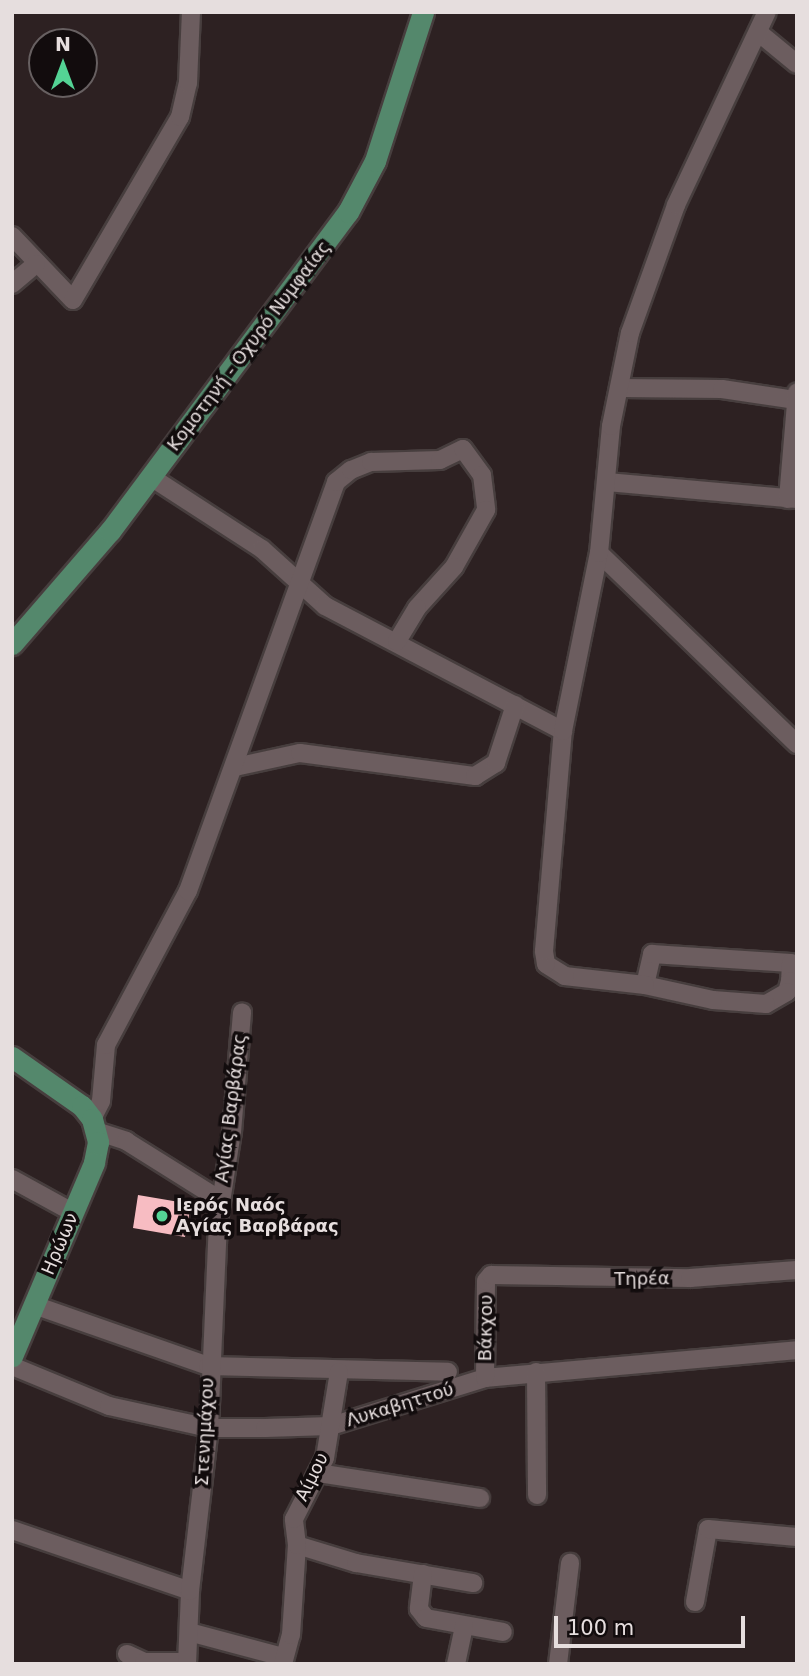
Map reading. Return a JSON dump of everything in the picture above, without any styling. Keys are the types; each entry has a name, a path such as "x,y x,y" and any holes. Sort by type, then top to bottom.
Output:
{"main road":[{"name":"Κομοτηνή - Οχυρό Νυμφαίας","path":"12,644 151,477 333,235 363,187 423,12"},
{"name":"Αγίας Βαρβάρας","path":"12,1057 69,1095 94,1125"},
{"name":"Ηρώων","path":"12,1356 94,1163 94,1125"}],"street":[{"path":"12,236 73,300 180,117 188,83 191,12"},
{"path":"645,985 652,954 791,963 787,992 766,1004 713,1000 645,985 565,976 546,964 552,832 563,731 599,553 611,426 645,283 698,155 767,12"},
{"path":"758,32 797,64"},
{"path":"12,284 36,264"},
{"path":"620,388 722,389 796,400"},
{"path":"607,482 793,499 797,392"},
{"path":"94,1125 101,1101 106,1045 183,902 235,767 330,494 343,475 371,462 440,460 463,449 482,475 486,510 454,568 417,608 397,641"},
{"path":"151,477 262,549 298,585 325,606 397,641 563,731"},
{"path":"599,553 797,744"},
{"path":"235,767 300,753 475,776 496,762 515,705"},
{"name":"Αγίας Βαρβάρας","path":"94,1125 126,1141 219,1200 232,1132 242,1012"},
{"path":"12,1179 74,1213"},
{"name":"Στενημάχου","path":"187,1663 190,1591 209,1428 208,1366 219,1200"},
{"name":"Τηρέα","path":"488,1277 690,1278 797,1270"},
{"name":"Βάκχου","path":"485,1378 488,1277"},
{"path":"34,1305 208,1366 339,1372 449,1372"},
{"name":"Λυκαβηττού","path":"12,1366 109,1406 209,1428 331,1426 485,1378 797,1350"},
{"name":"Αίμου","path":"283,1660 291,1635 297,1545 294,1519 318,1473 331,1426 339,1372"},
{"path":"536,1373 537,1495"},
{"path":"318,1473 480,1498"},
{"path":"695,1602 708,1529 797,1536"},
{"path":"12,1530 190,1591"},
{"path":"297,1545 356,1563 473,1583"},
{"path":"558,1664 569,1563"},
{"path":"423,1574 419,1604 422,1616 503,1632"},
{"path":"456,1664 464,1626"},
{"path":"189,1632 283,1660"},
{"path":"128,1654 144,1662 187,1663"}],"building":[{"name":"Ιερός Ναός Αγίας Βαρβάρας","path":"138,1195 191,1204 185,1237 133,1228"}],"place":[{"name":"Ιερός Ναός Αγίας Βαρβάρας","path":"162,1216"}]}
